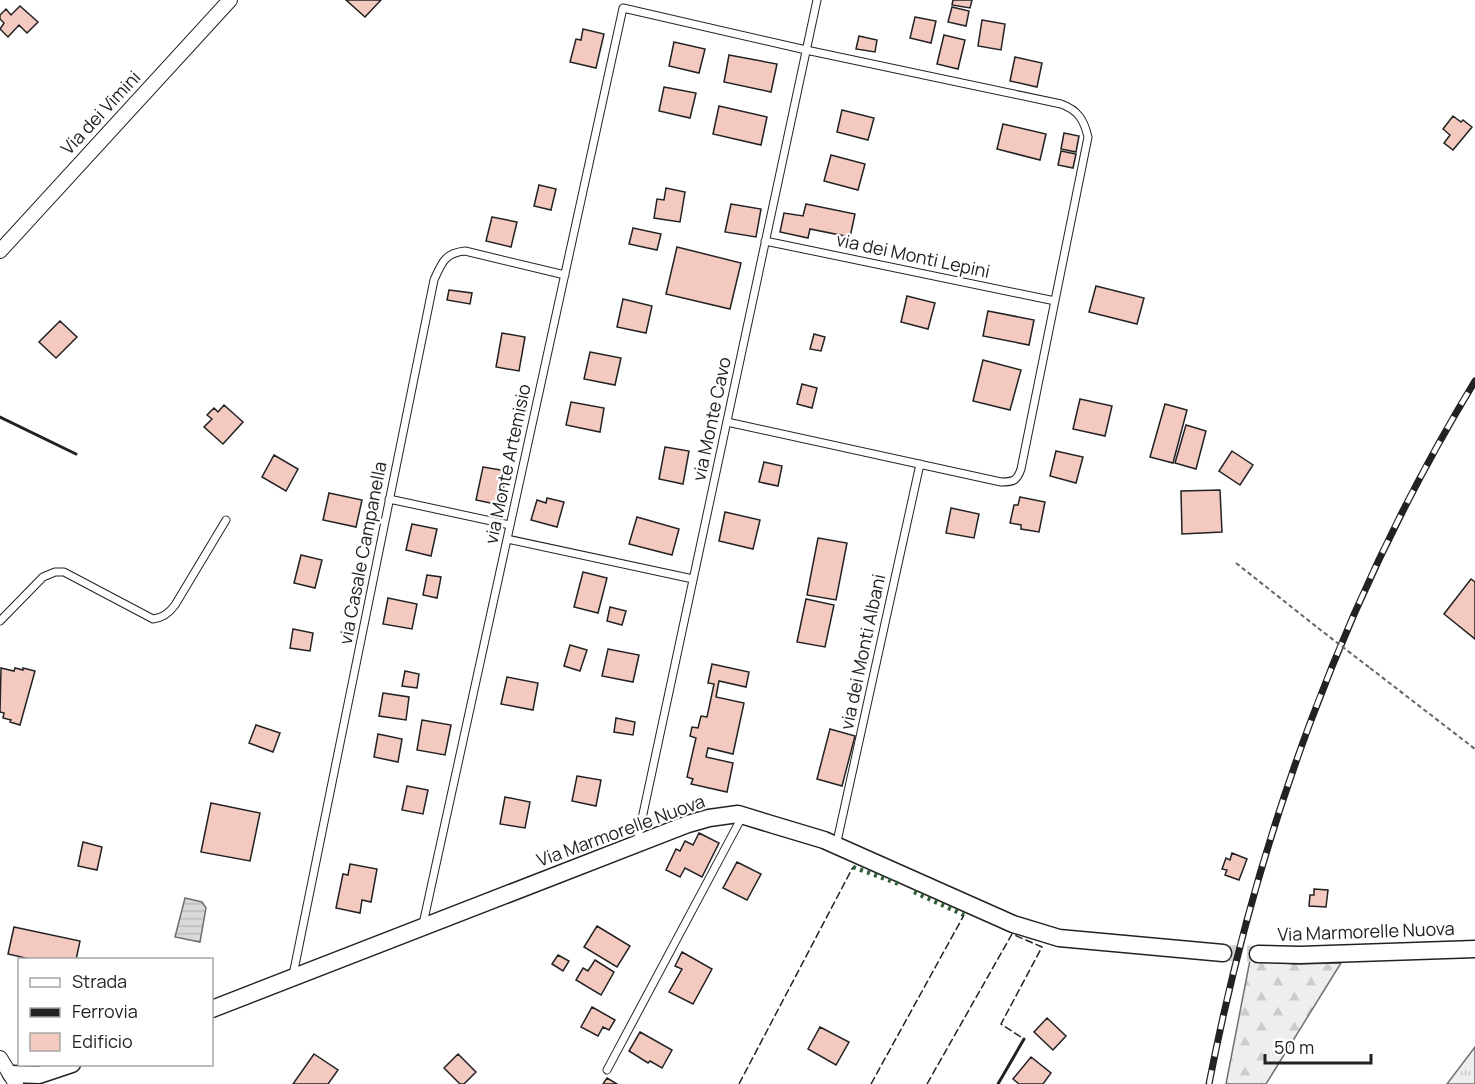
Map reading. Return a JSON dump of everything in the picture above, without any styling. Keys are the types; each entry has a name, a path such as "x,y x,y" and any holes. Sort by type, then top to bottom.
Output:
{"street":[{"name":"Via dei Vimini","path":"0,251 230,0"},
{"name":"Via Marmorelle Nuova","path":"213,1009 636,845 722,815 743,816 836,846 969,906 1036,933 1074,940 1223,953"},
{"name":"Via Marmorelle Nuova","path":"1258,954 1300,955 1475,949"},
{"path":"0,1058 14,1079 39,1075 69,1066"}],"lane":[{"name":"via Monte Cavo","path":"636,845 817,0"},
{"name":"via Monte Artemisio","path":"423,927 623,9 806,50"},
{"path":"727,422 1001,482 1012,482 1018,478 1021,469 1088,137 1085,124 1080,115 1071,107 1061,104 806,50"},
{"name":"via dei Monti Lepini","path":"765,241 1055,301"},
{"name":"via Casale Campanella","path":"292,978 434,280 443,261 453,252 465,251 565,275"},
{"name":"via dei Monti Albani","path":"836,846 920,464"},
{"path":"389,499 510,525"},
{"path":"0,621 43,577 55,572 64,572 153,618 159,618 176,605 226,519"},
{"path":"507,539 693,579"},
{"path":"607,1070 743,816"}],"path":[{"path":"1236,563 1475,749"}],"green space":[{"path":"1250,960 1294,964 1341,963 1266,1084 1226,1084"},
{"path":"1475,1047 1475,1084 1447,1084"}],"shaded area":[{"path":"185,898 202,902 206,908 200,942 175,937"}],"building":[{"path":"346,0 381,0 365,17"},
{"path":"953,0 972,0 970,8 952,5"},
{"path":"20,6 38,22 27,33 19,25 8,37 0,29 4,23 0,15 6,9 11,15"},
{"path":"952,7 969,11 966,26 948,22"},
{"path":"915,17 936,21 931,43 910,38"},
{"path":"982,20 1005,24 1001,50 978,46"},
{"path":"583,29 604,34 596,68 570,62 576,39 581,40"},
{"path":"944,35 965,40 958,69 937,64"},
{"path":"859,36 877,40 875,52 856,49"},
{"path":"674,42 705,49 699,73 669,66"},
{"path":"729,55 777,64 771,92 724,82"},
{"path":"1015,57 1042,63 1037,87 1010,81"},
{"path":"664,87 696,93 690,118 659,111"},
{"path":"719,106 767,117 761,145 713,134"},
{"path":"842,110 874,118 868,140 837,132"},
{"path":"1453,116 1472,127 1453,150 1444,143 1450,135 1443,129"},
{"path":"1003,124 1046,134 1040,160 997,149"},
{"path":"1064,133 1079,136 1076,152 1061,149"},
{"path":"1061,151 1076,154 1073,168 1058,165"},
{"path":"831,155 865,164 858,190 824,181"},
{"path":"539,185 556,189 551,210 534,206"},
{"path":"666,188 685,192 680,222 654,218 657,199 664,200"},
{"path":"731,204 761,209 756,237 725,232"},
{"path":"806,204 855,214 850,237 810,229 808,238 780,232 784,213 803,216"},
{"path":"492,217 517,222 511,247 486,241"},
{"path":"633,228 661,234 657,250 629,244"},
{"path":"677,247 741,263 730,309 666,294"},
{"path":"1096,286 1144,298 1137,324 1089,312"},
{"path":"449,290 472,293 470,304 447,300"},
{"path":"907,296 935,303 928,329 901,322"},
{"path":"623,299 652,306 646,333 617,327"},
{"path":"988,311 1034,320 1029,345 983,336"},
{"path":"60,321 77,337 56,358 39,342"},
{"path":"502,333 525,337 519,371 496,367"},
{"path":"814,334 825,337 821,351 810,349"},
{"path":"590,352 621,358 615,385 584,379"},
{"path":"983,360 1021,370 1010,410 973,401"},
{"path":"802,384 817,388 812,408 797,404"},
{"path":"1080,399 1112,406 1105,436 1073,429"},
{"path":"571,402 604,408 600,432 566,425"},
{"path":"1165,404 1187,410 1173,463 1150,457"},
{"path":"224,405 243,422 223,444 204,427 212,419 207,415 214,408 218,412"},
{"path":"1186,425 1206,431 1196,469 1175,463"},
{"path":"665,447 689,451 683,484 659,479"},
{"path":"1056,451 1083,457 1076,483 1050,476"},
{"path":"1232,451 1253,465 1240,485 1219,471"},
{"path":"274,455 298,469 286,491 262,477"},
{"path":"764,462 782,466 778,486 759,482"},
{"path":"483,467 507,471 500,505 476,500"},
{"path":"1220,490 1222,532 1182,534 1181,491"},
{"path":"329,493 362,500 356,527 323,520"},
{"path":"1020,497 1045,502 1039,532 1021,529 1021,525 1010,523 1014,505 1018,505"},
{"path":"547,498 564,502 557,527 531,520 537,500 546,503"},
{"path":"951,508 979,514 974,538 946,533"},
{"path":"725,512 760,520 753,549 719,541"},
{"path":"637,517 679,529 672,555 629,544"},
{"path":"412,524 437,529 431,556 406,550"},
{"path":"818,538 847,543 836,600 807,595"},
{"path":"301,555 322,560 315,588 294,583"},
{"path":"583,572 607,578 598,613 574,607"},
{"path":"427,575 441,577 437,598 423,595"},
{"path":"1471,579 1475,582 1475,639 1444,614"},
{"path":"388,598 417,604 412,629 383,624"},
{"path":"806,599 834,605 825,647 797,642"},
{"path":"610,607 626,611 622,625 607,621"},
{"path":"293,629 313,633 310,651 290,648"},
{"path":"570,645 587,650 580,671 564,666"},
{"path":"608,649 639,655 633,682 602,676"},
{"path":"712,664 749,672 746,687 719,681 716,697 744,703 733,754 708,748 706,757 733,763 727,792 691,784 693,779 687,777 696,738 690,736 692,727 698,728 701,716 707,717 714,684 708,683"},
{"path":"1,668 14,671 15,668 23,670 23,668 35,671 20,725 3,718 4,713 0,712"},
{"path":"405,671 419,674 417,688 402,686"},
{"path":"507,677 538,683 533,710 501,704"},
{"path":"383,693 409,697 406,720 379,716"},
{"path":"616,718 635,722 633,735 614,732"},
{"path":"422,720 451,725 445,755 417,750"},
{"path":"256,725 280,733 273,752 249,743"},
{"path":"830,729 855,736 842,786 817,779"},
{"path":"378,734 402,739 398,762 374,757"},
{"path":"577,776 601,780 596,806 572,801"},
{"path":"407,786 428,790 423,814 402,810"},
{"path":"505,797 530,802 525,828 500,824"},
{"path":"211,803 260,813 250,861 201,852"},
{"path":"699,833 719,843 702,877 685,868 680,877 666,870 676,849 680,851 685,841 693,845"},
{"path":"83,842 102,847 97,870 78,866"},
{"path":"1232,853 1247,859 1239,880 1225,875 1227,870 1222,869 1226,858 1230,860"},
{"path":"737,862 761,874 747,900 723,888"},
{"path":"350,864 377,869 371,902 362,900 360,913 336,908 343,874 348,875"},
{"path":"1314,889 1328,890 1326,907 1309,906 1310,895 1314,895"},
{"path":"597,926 630,946 617,967 584,947"},
{"path":"14,927 80,941 76,958 25,958 8,954"},
{"path":"682,952 712,969 693,1004 669,992 682,969 675,966"},
{"path":"558,955 569,961 563,971 552,964"},
{"path":"595,960 614,972 601,995 576,980 583,968 588,971"},
{"path":"592,1007 615,1020 609,1030 603,1027 598,1036 581,1027"},
{"path":"1047,1018 1066,1036 1053,1050 1034,1032"},
{"path":"820,1027 849,1042 836,1065 808,1049"},
{"path":"640,1032 672,1050 662,1068 650,1061 648,1063 629,1051"},
{"path":"314,1054 338,1070 328,1084 293,1084"},
{"path":"458,1054 476,1072 464,1084 460,1084 444,1068"},
{"path":"1031,1057 1051,1073 1043,1084 1019,1084 1013,1079"},
{"path":"607,1078 617,1084 603,1084"}],"tunnel":[{"path":"1223,953 1258,954"}],"railway":[{"path":"1209,1084 1252,900 1311,721 1346,633 1385,547 1428,463 1475,381"}],"hedge":[{"path":"853,867 902,885"},
{"path":"914,892 964,915"}],"fence":[{"path":"739,1084 853,867"},
{"path":"871,1084 964,915"},
{"path":"927,1084 1012,934 1042,947 1001,1024 1024,1039"}],"wall":[{"path":"0,417 76,454"},
{"path":"998,1084 1024,1039"}]}
